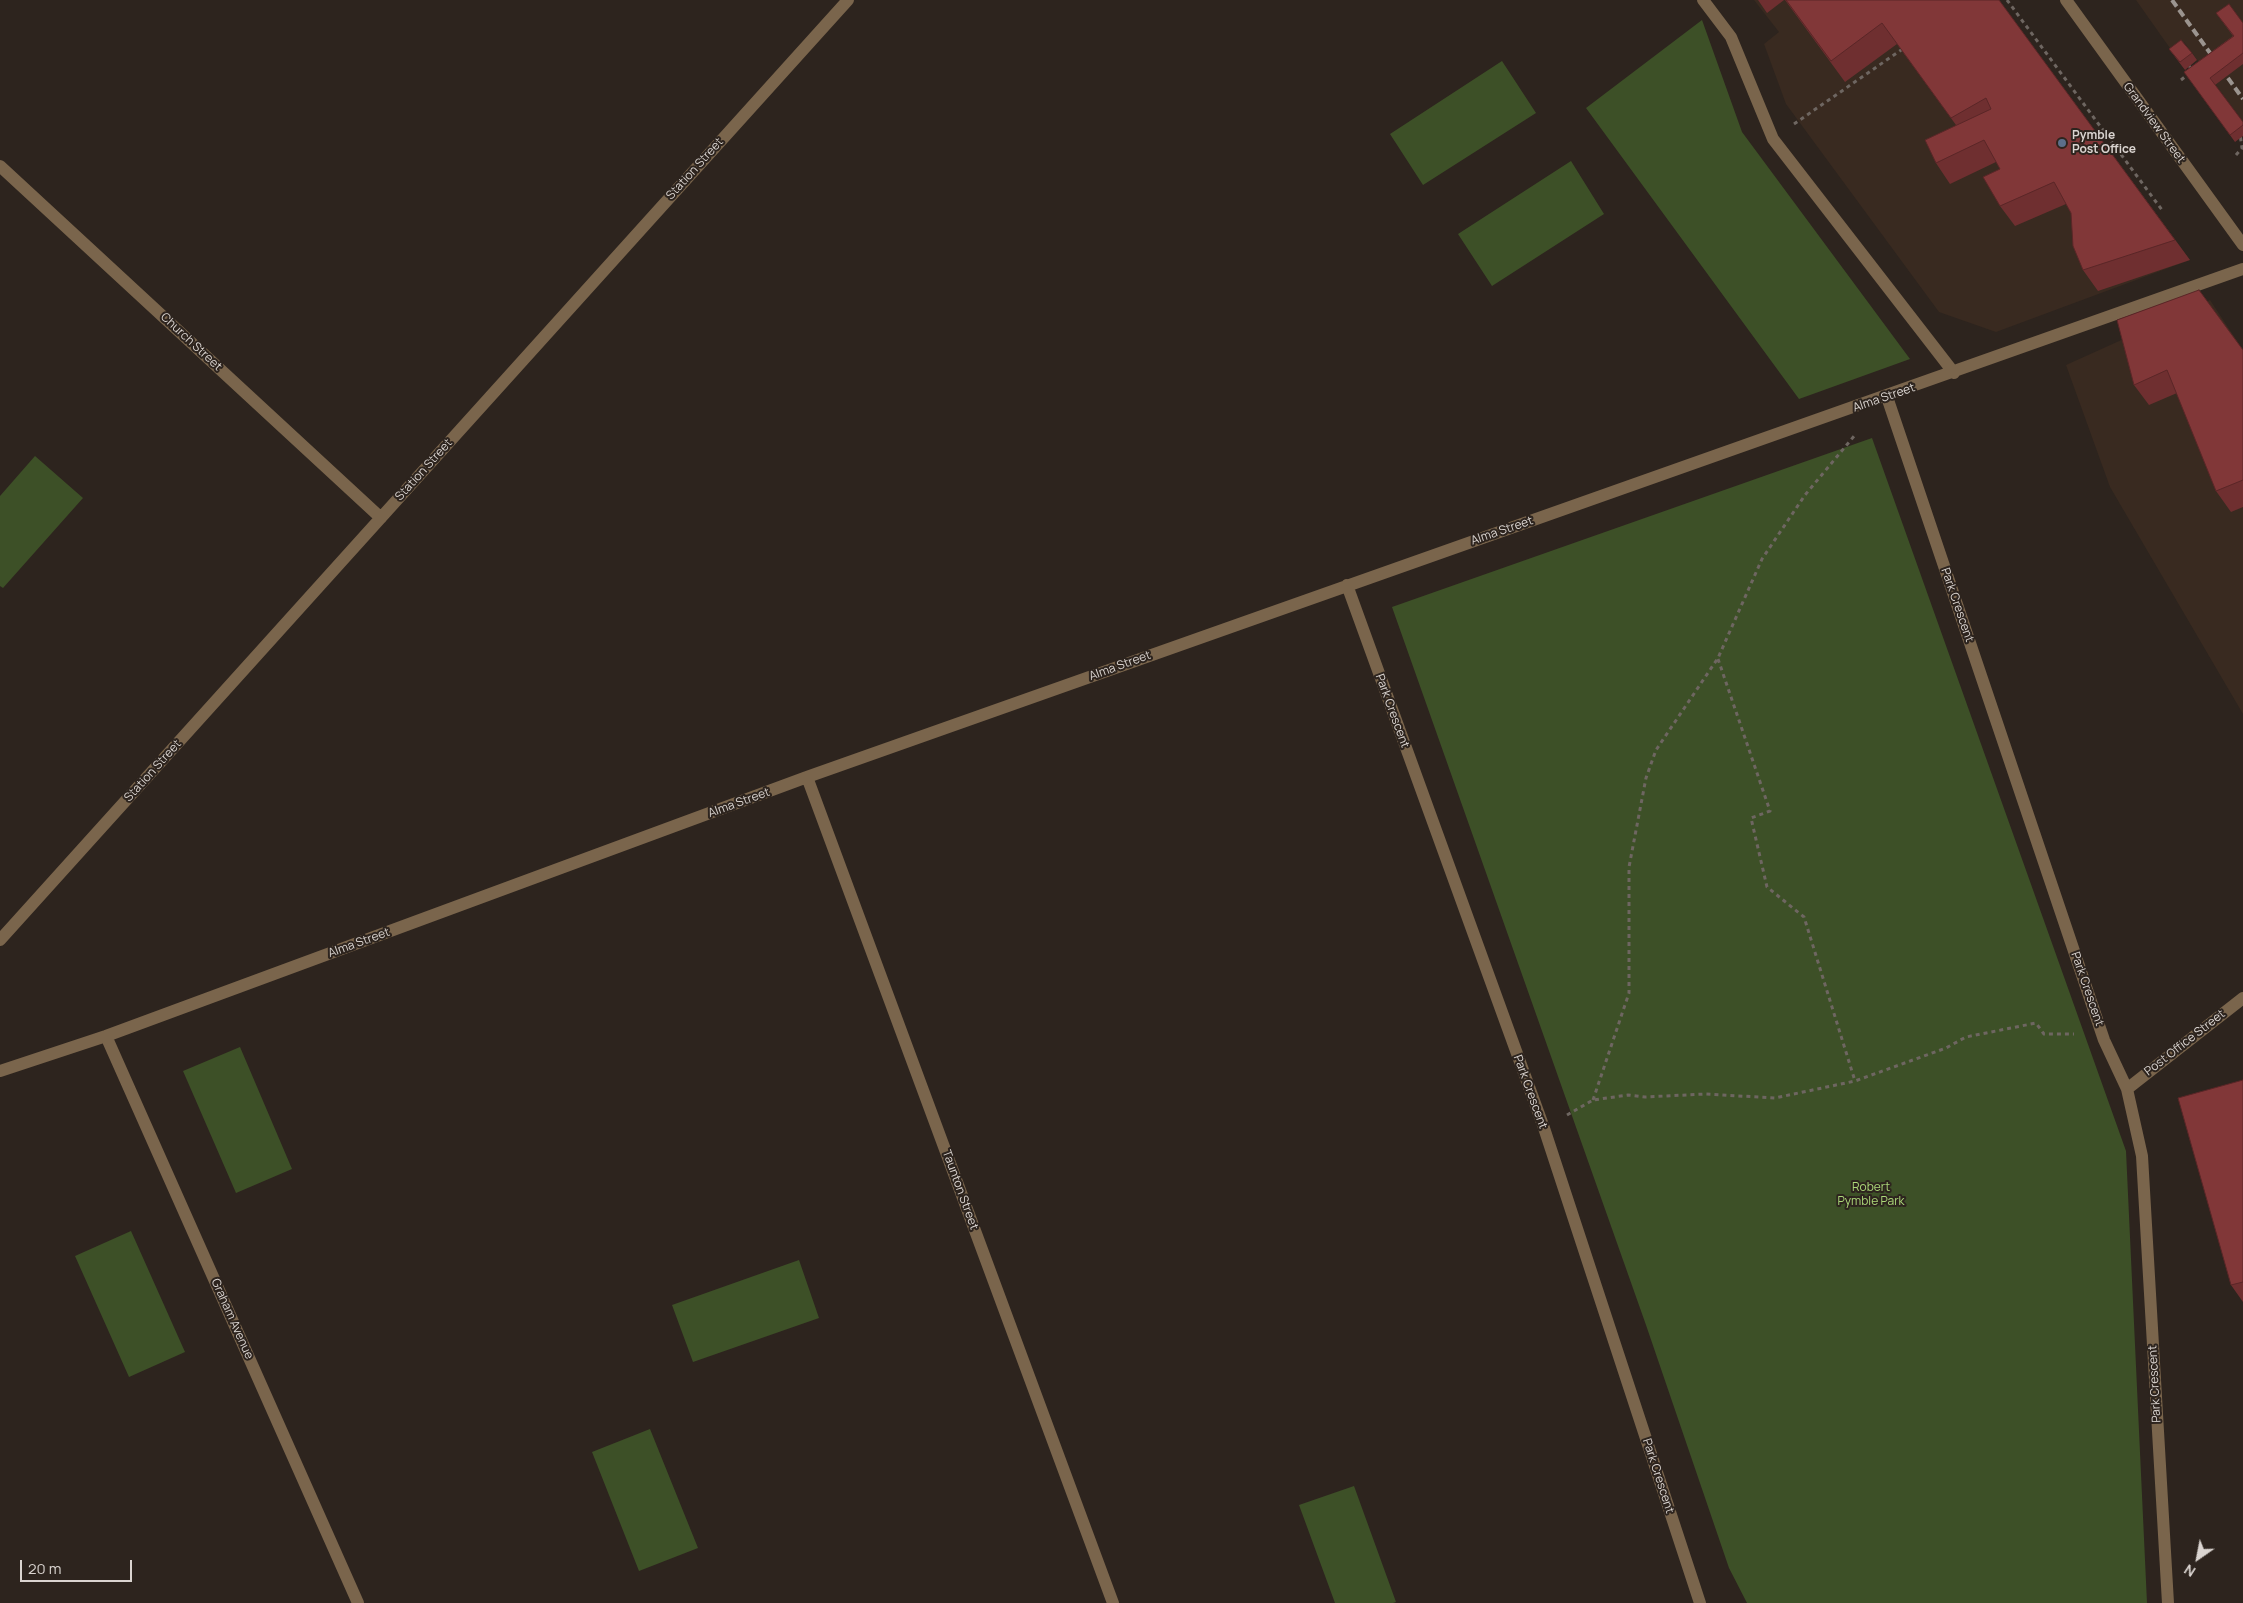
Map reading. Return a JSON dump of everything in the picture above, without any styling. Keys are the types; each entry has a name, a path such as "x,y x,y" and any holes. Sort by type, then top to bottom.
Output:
{"street":[{"name":"Station Street","path":"0,940 848,0"},
{"path":"1703,0 1730,37 1773,139 1954,373"},
{"name":"Grandview Street","path":"2066,0 2243,245"},
{"name":"Church Street","path":"0,166 381,518"},
{"name":"Alma Street","path":"0,1071 106,1036 807,777 1347,585 1887,397 2243,269"},
{"name":"Park Crescent","path":"1887,397 2104,1040 2127,1089 2142,1156 2168,1603"},
{"name":"Park Crescent","path":"1347,585 1544,1128 1700,1603"},
{"name":"Taunton Street","path":"807,777 1113,1603"},
{"name":"Post Office Street","path":"2127,1089 2243,998"},
{"name":"Graham Avenue","path":"106,1036 358,1603"}],"path":[{"path":"2007,0 2162,210"},
{"path":"1773,139 1911,43"},
{"path":"2180,80 2192,71 2185,58 2198,76"},
{"path":"2236,129 2242,137 2242,148 2236,156"},
{"path":"1593,1100 1628,993 1629,867 1646,778 1656,750 1718,658 1762,559 1805,496 1887,397"},
{"path":"1718,658 1770,812 1751,818 1767,887 1804,917 1855,1081"},
{"path":"1544,1128 1593,1100 1628,1095 1646,1097 1705,1094 1775,1098 1855,1081 1946,1048 1966,1037 2036,1023 2044,1034"}],"shaded area":[{"path":"1754,0 1999,0 2190,260 1996,332 1939,312 1786,104 1764,44 1779,32"},
{"path":"2136,0 2243,0 2243,122 2184,42 2172,51"},
{"path":"2210,300 2243,350 2243,714 2110,487 2066,365"}],"green space":[{"path":"1702,20 1742,132 1910,359 1799,399 1586,108"},
{"path":"1502,61 1536,113 1423,185 1390,134"},
{"path":"1571,161 1604,214 1492,286 1458,234"},
{"name":"Robert Pymble Park","path":"1872,438 2126,1151 2147,1603 1747,1603 1729,1568 1646,1325 1392,607"},
{"path":"35,456 83,498 3,588 0,586 0,496"},
{"path":"240,1047 292,1169 236,1193 183,1071"},
{"path":"131,1231 185,1352 129,1377 75,1256"},
{"path":"799,1260 819,1318 693,1362 672,1305"},
{"path":"650,1429 698,1548 639,1571 592,1452"},
{"path":"1354,1486 1396,1602 1335,1603 1299,1505"}],"building":[{"path":"1786,0 1999,0 2175,240 2083,270 2073,246 2071,213 2054,182 2000,206 1983,177 2000,169 1984,140 1936,163 1925,140 1991,109 1986,98 1951,118 1882,23 1831,61"},
{"path":"2229,4 2243,23 2243,53 2210,78 2243,122 2243,125 2230,135 2184,72 2234,36 2216,13"},
{"path":"2181,40 2192,53 2180,62 2169,49"},
{"path":"2199,290 2243,350 2243,480 2216,491 2167,370 2134,385 2117,320"},
{"path":"2243,1080 2243,1282 2231,1285 2178,1098"}],"railway":[{"path":"2172,0 2243,99"}],"place":[{"name":"Pymble Post Office","path":"2062,143"}]}
